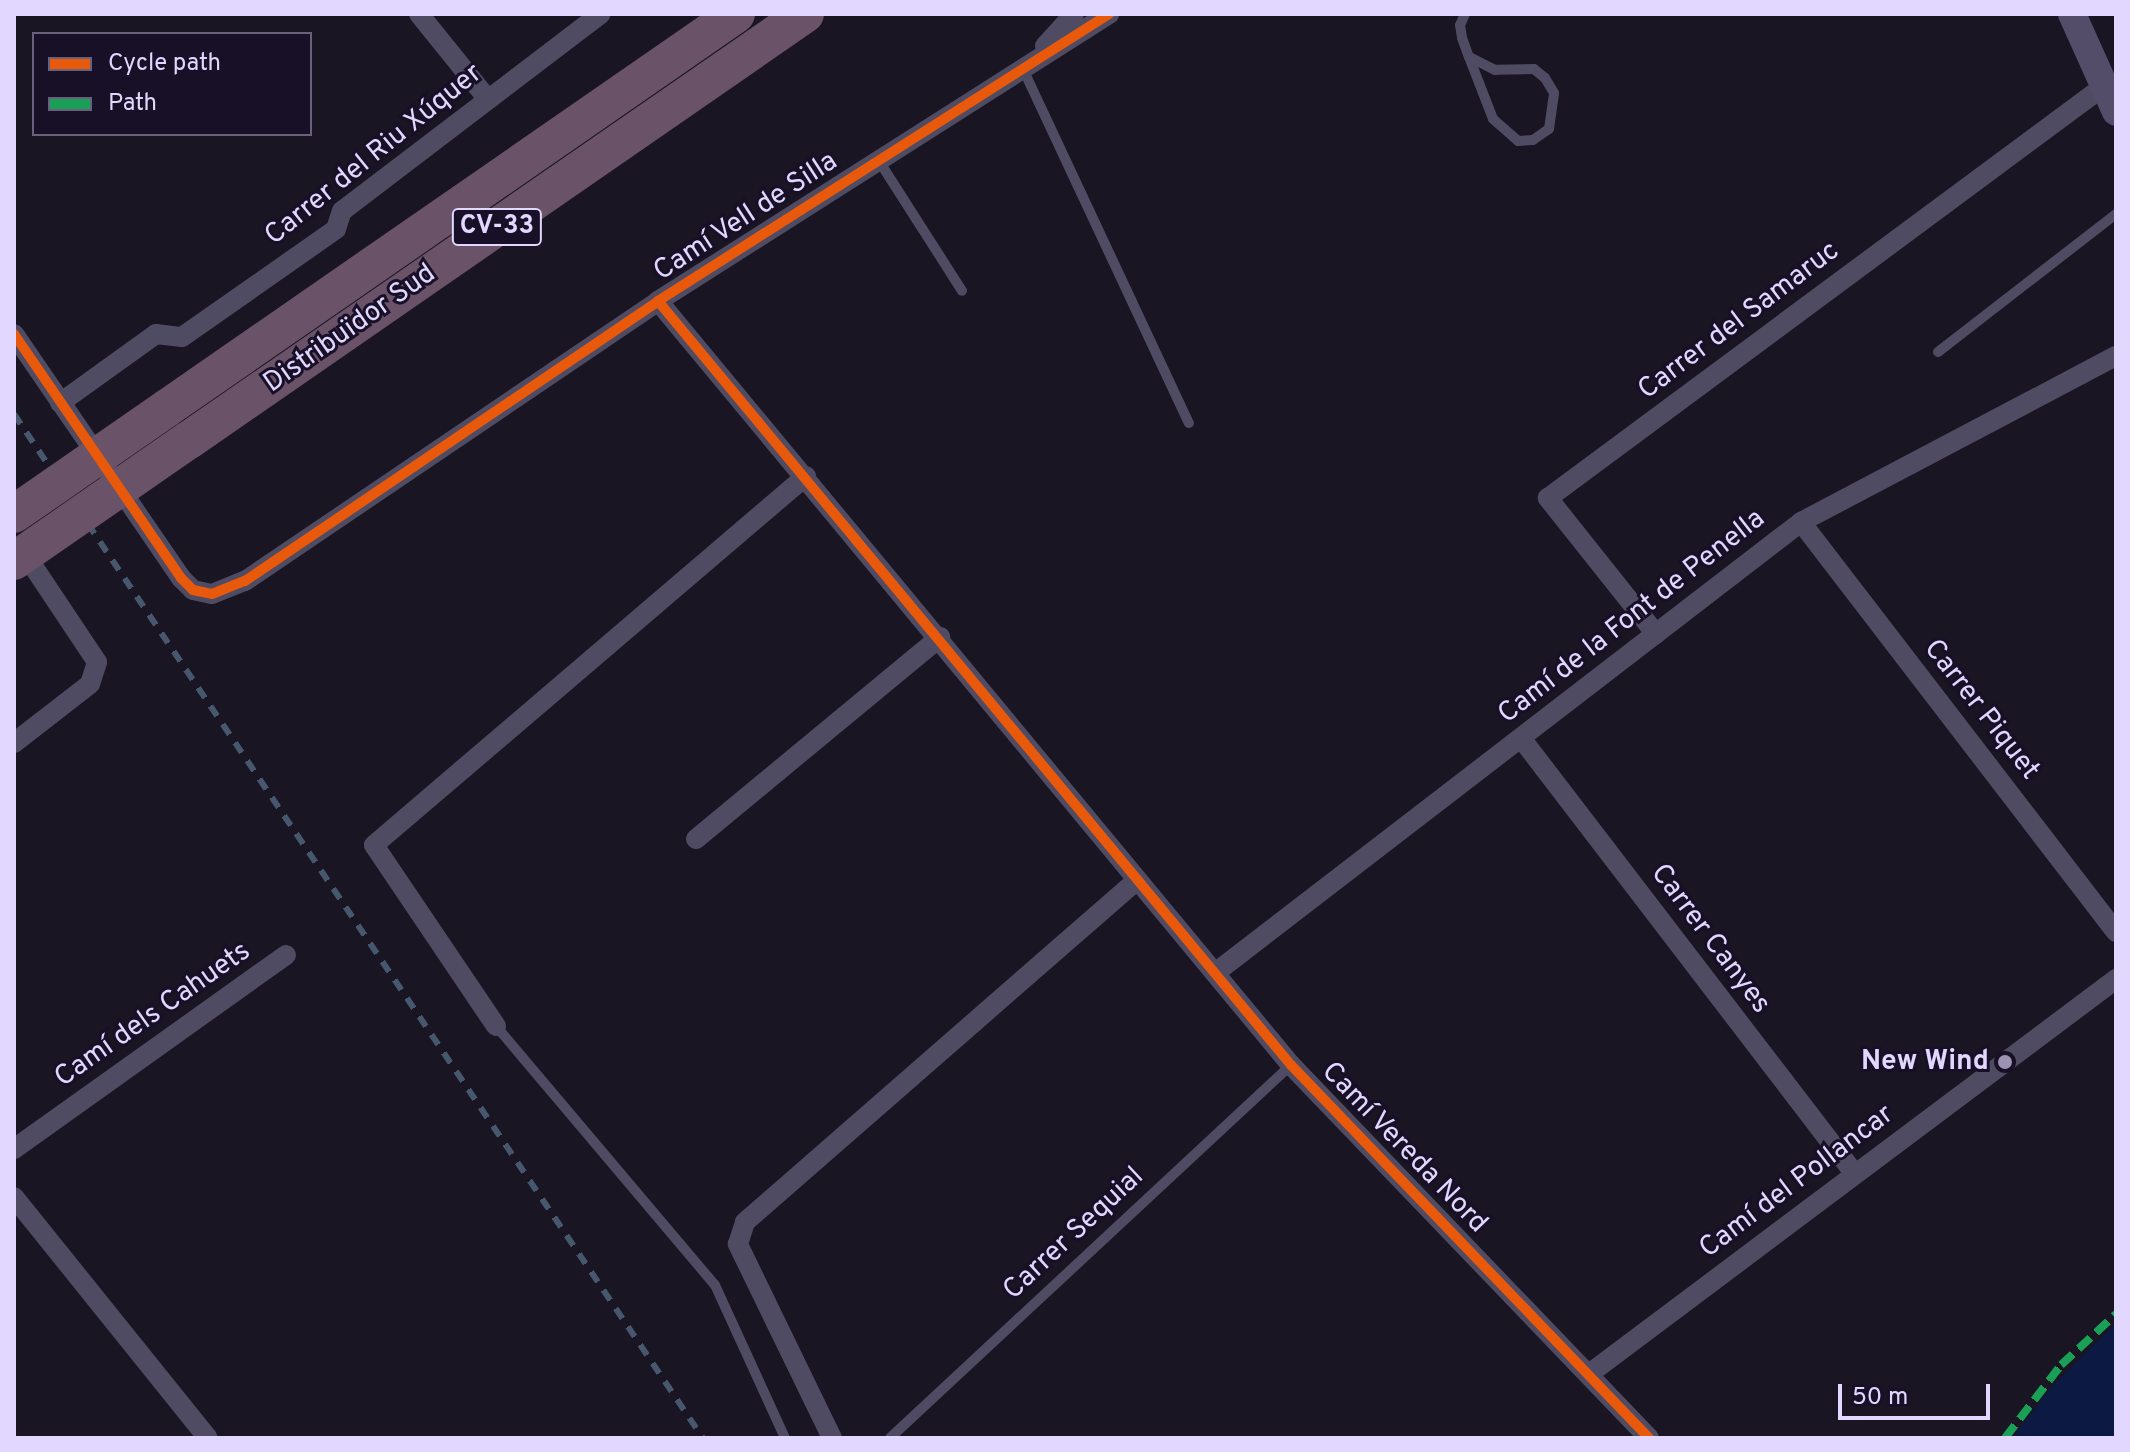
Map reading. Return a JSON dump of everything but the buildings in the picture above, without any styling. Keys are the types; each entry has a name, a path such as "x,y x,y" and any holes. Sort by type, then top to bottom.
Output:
{"highway":[{"name":"Distribuïdor Sud","path":"14,514 736,14"},
{"name":"Distribuïdor Sud","path":"14,561 805,14"}],"street":[{"path":"419,14 486,97"},
{"name":"Carrer del Riu Xúquer","path":"60,403 156,334 182,337 336,229 342,211 486,97 601,14"},
{"path":"1023,69 1074,14"},
{"name":"Camí Vell de Silla","path":"1109,14 658,301 940,637 1137,880"},
{"path":"2072,14 2116,112"},
{"name":"Carrer del Samaruc","path":"1656,634 1548,498 2104,86"},
{"path":"14,334 181,578 193,590 212,594 245,581 658,301"},
{"name":"Camí de la Font de Penella","path":"1215,973 1801,522 2116,356"},
{"path":"496,1026 374,845 806,476"},
{"name":"Carrer Piquet","path":"1801,522 2116,932"},
{"path":"14,538 97,662 90,684 14,743"},
{"path":"696,839 940,637"},
{"name":"Carrer Canyes","path":"1521,738 1855,1174"},
{"path":"832,1438 738,1244 745,1222 1137,880"},
{"name":"Camí Vereda Nord","path":"1137,880 1291,1065 1649,1438"},
{"name":"Camí dels Cahuets","path":"14,1149 286,955"},
{"name":"Camí del Pollancar","path":"1589,1374 2116,979"},
{"path":"14,1197 204,1437"}],"lane":[{"path":"1465,14 1460,25 1469,57 1493,119 1504,134 1518,141 1533,140 1549,129 1554,93 1545,78 1534,69 1495,70 1469,57"},
{"path":"1023,69 1189,423"},
{"path":"879,161 962,291"},
{"path":"1938,352 2116,214"},
{"path":"496,1026 715,1285 785,1438"},
{"name":"Carrer Sequial","path":"890,1438 1291,1065"}],"water":[{"path":"2116,1323 2116,1438 2012,1438 2052,1386"}],"railway":[{"path":"14,414 703,1438"}],"marked path":[{"path":"2005,1438 2061,1365 2116,1314"}],"cycle path":[{"path":"14,334 181,578 193,590 212,594 245,581 658,301 1109,14"},
{"path":"658,301 1291,1065 1649,1438"}],"place":[{"name":"New Wind","path":"2005,1062"}]}
